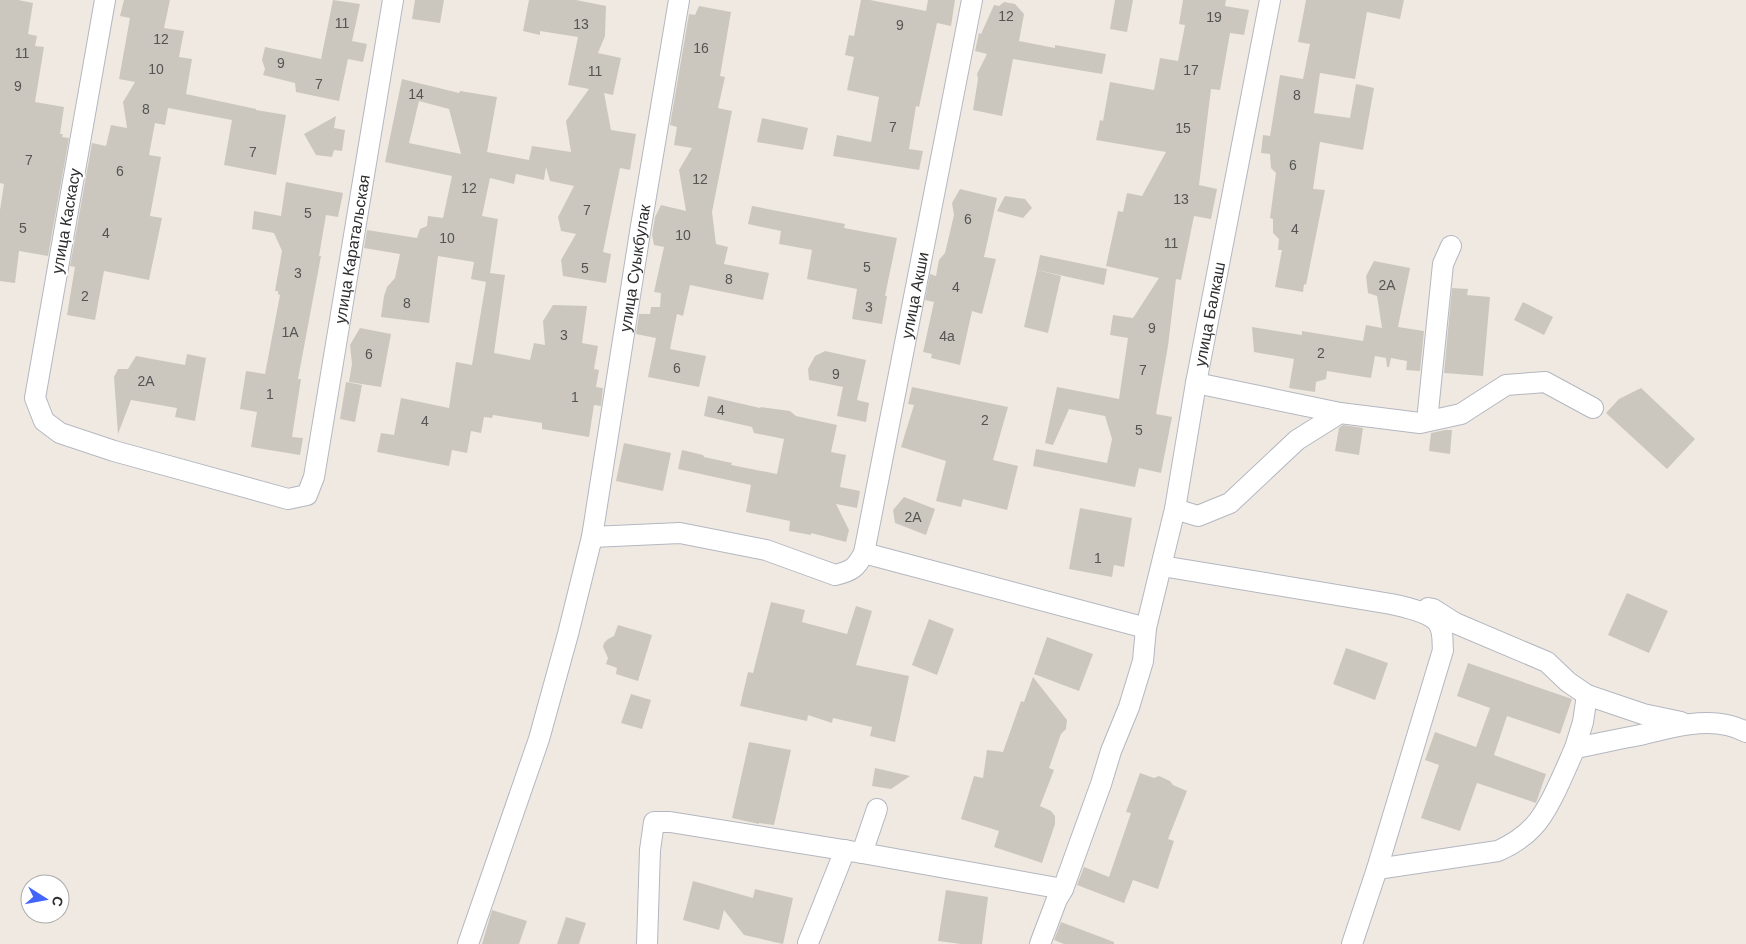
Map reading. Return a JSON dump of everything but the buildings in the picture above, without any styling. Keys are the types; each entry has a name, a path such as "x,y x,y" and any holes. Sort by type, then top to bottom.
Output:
{"street":[{"name":"улица Каскасу","path":"105,0 35,398 44,421 60,433 114,451 288,499 307,496"},
{"name":"улица Каратальская","path":"307,496 314,477 393,0"},
{"name":"улица Суыкбулак","path":"468,944 539,739 592,537 679,0"},
{"name":"улица Акши","path":"592,537 680,533 766,550 835,575 857,567 864,553 972,0"},
{"name":"улица Балкаш","path":"1040,944 1057,899 1063,889 1136,686 1143,661 1146,628 1175,509 1196,382 1270,0"},
{"path":"1427,421 1443,264 1451,246"},
{"path":"1196,382 1340,413 1420,423 1461,414 1506,385 1545,382 1592,408"},
{"path":"1175,509 1198,516 1230,503 1297,440 1340,413"},
{"path":"864,553 1146,628"},
{"path":"1162,566 1382,602 1415,610 1438,623 1442,634 1443,650"},
{"path":"1415,610 1420,607 1433,610 1455,623 1547,662 1568,682 1587,695 1643,714 1690,724"},
{"path":"1352,944 1377,870 1443,650 1455,623"},
{"path":"1377,870 1498,851 1513,844 1534,827 1550,802 1575,748 1583,722 1587,695"},
{"path":"1575,748 1690,724 1713,723 1739,728 1746,732"},
{"path":"808,943 877,809"},
{"path":"647,944 650,850 654,822 670,822 854,852 1063,889"}]}
